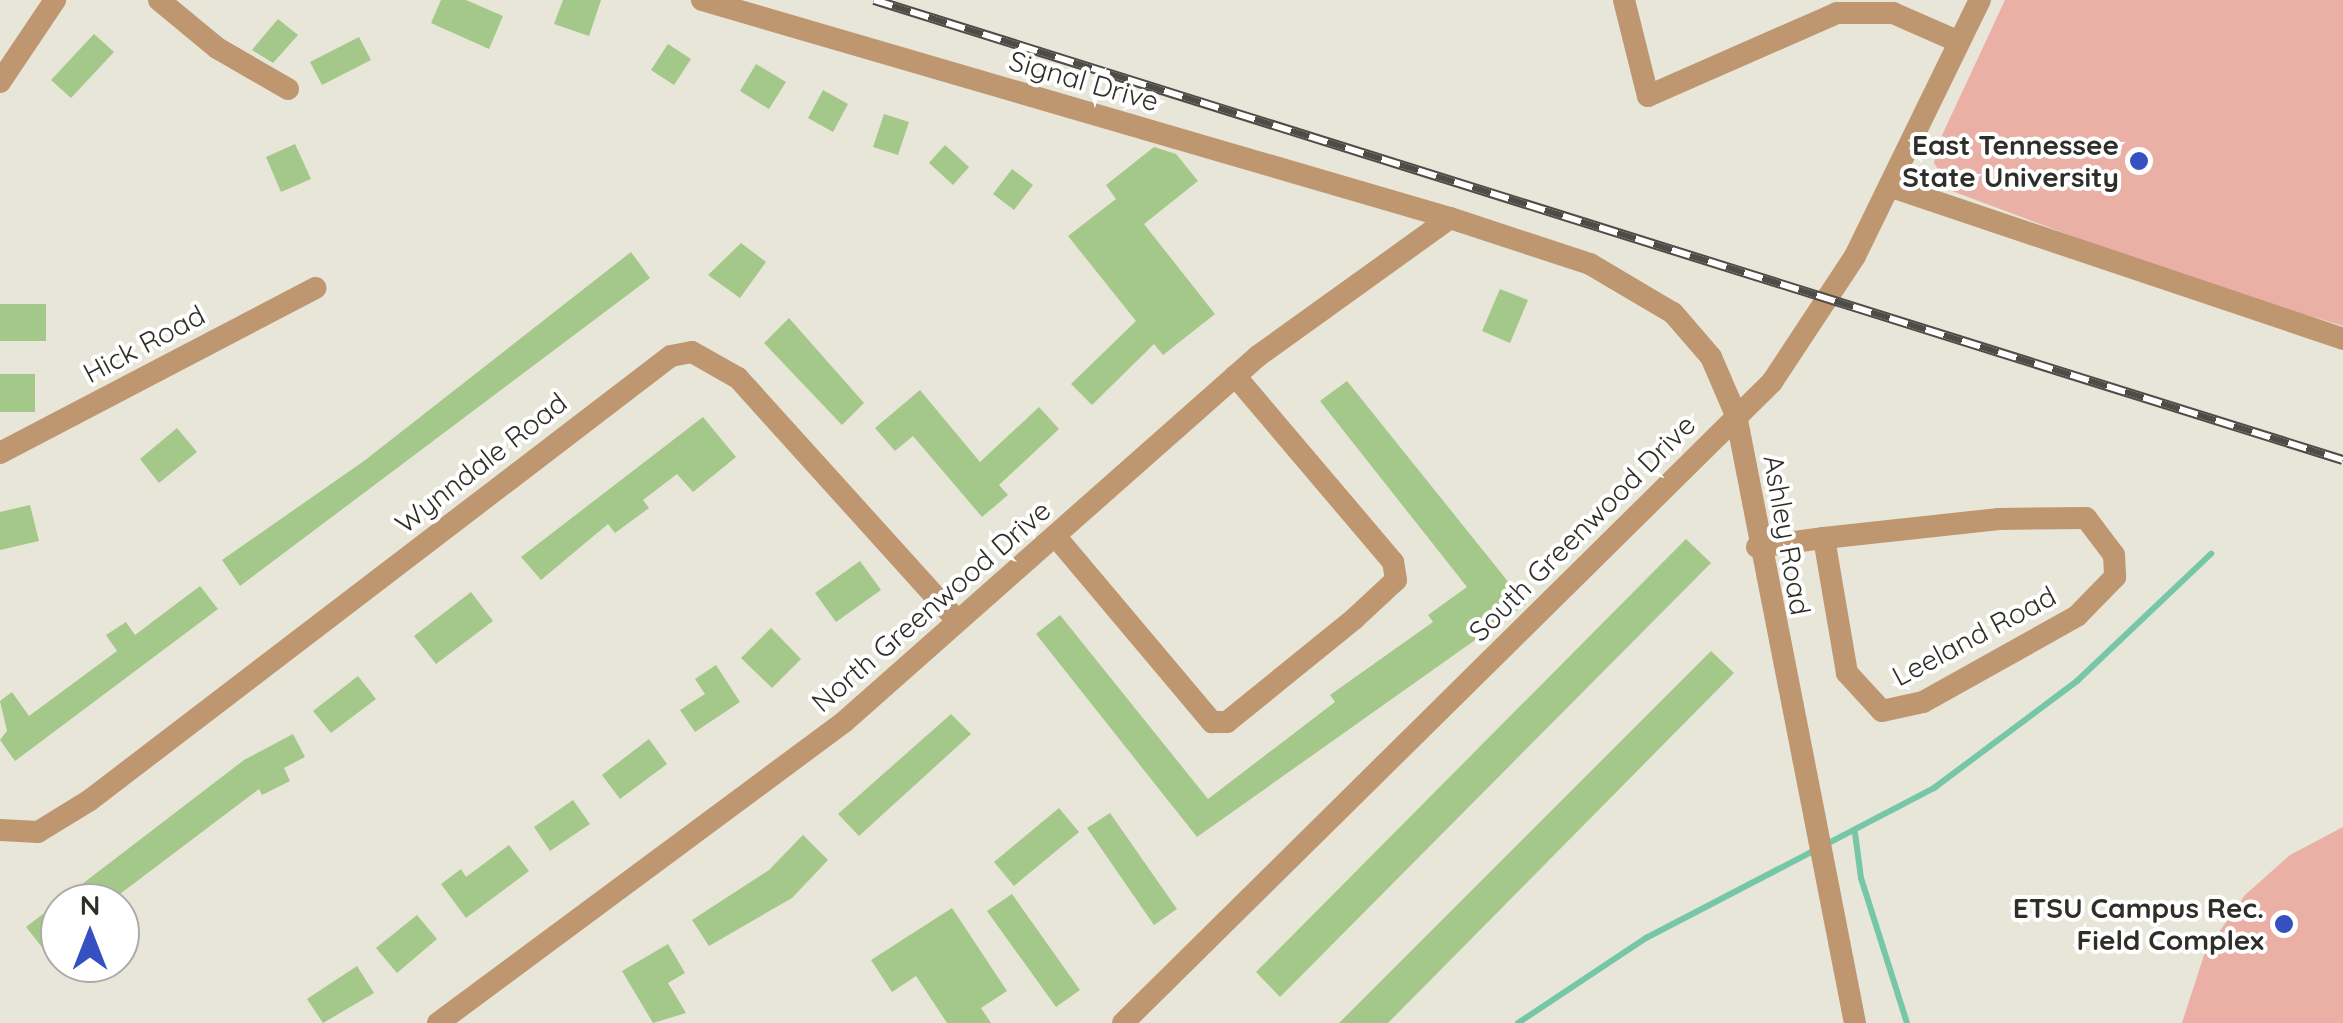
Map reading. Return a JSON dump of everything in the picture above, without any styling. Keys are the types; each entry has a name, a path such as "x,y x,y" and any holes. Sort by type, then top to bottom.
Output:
{"street":[{"path":"0,82 55,0"},
{"path":"159,0 216,48 288,89"},
{"name":"Signal Drive","path":"702,0 1450,218"},
{"path":"1624,0 1648,96 1837,13 1893,12 1959,42"},
{"name":"South Greenwood Drive","path":"1123,1023 1736,416 1800,347 1892,187 1980,0"},
{"path":"1892,187 2343,340"},
{"name":"North Greenwood Drive","path":"438,1023 698,838 1058,538 1310,314 1450,218"},
{"name":"Ashley Road","path":"1450,218 1590,264 1647,294 1695,333 1736,416 1757,546 1854,1023"},
{"name":"Hick Road","path":"0,453 316,288"},
{"name":"Wynndale Road","path":"0,830 38,832 90,800 671,356 692,352 738,378 957,620"},
{"path":"1058,538 1212,722 1227,722 1354,620 1396,580 1392,562 1236,376"},
{"name":"Leeland Road","path":"1757,546 1824,538 2086,518 2114,555 2115,576 2077,616 1923,702 1882,711 1847,673 1824,538"}],"shaded area":[{"name":"East Tennessee State University","path":"2005,0 2343,0 2343,326 2178,276 1952,191 1934,163 1937,146"},
{"name":"ETSU Campus Rec. Field Complex","path":"2343,827 2343,1023 2182,1023 2205,952 2245,895 2290,855"}],"building":[{"path":"441,0 466,0 503,16 489,49 431,23"},
{"path":"563,0 601,0 589,36 554,24"},
{"path":"278,19 298,35 273,63 252,50"},
{"path":"94,34 114,52 71,98 51,80"},
{"path":"359,37 371,60 322,85 310,62"},
{"path":"668,44 691,59 674,85 651,70"},
{"path":"756,64 786,82 769,109 740,91"},
{"path":"823,90 848,104 833,132 808,118"},
{"path":"884,114 909,122 898,155 873,147"},
{"path":"295,144 311,179 281,192 266,157"},
{"path":"945,145 969,167 953,185 929,163"},
{"path":"1154,147 1176,154 1198,181 1144,224 1215,314 1163,355 1154,344 1092,405 1071,384 1136,321 1068,236 1116,199 1106,185"},
{"path":"1012,169 1033,185 1014,210 993,194"},
{"path":"741,243 766,262 740,298 708,275"},
{"path":"631,252 650,278 240,586 222,560 364,461"},
{"path":"1500,289 1528,300 1510,343 1482,331"},
{"path":"0,304 46,304 46,341 0,341"},
{"path":"789,318 864,403 842,425 764,343"},
{"path":"0,374 35,374 35,412 0,412"},
{"path":"1347,381 1526,604 1197,837 1036,634 1060,615 1208,799 1335,702 1330,695 1433,622 1428,615 1467,587 1320,401"},
{"path":"920,390 980,462 1039,407 1059,429 999,485 1008,495 982,517 913,436 895,451 875,428"},
{"path":"703,417 736,457 693,492 677,474 643,500 649,508 615,533 608,524 541,580 521,557"},
{"path":"177,428 197,452 159,483 140,459"},
{"path":"30,505 39,541 0,550 0,512"},
{"path":"1686,539 1711,563 1280,997 1256,972"},
{"path":"860,561 881,590 836,622 815,593"},
{"path":"200,586 218,609 15,761 0,740 7,731 0,701 12,692 29,716 117,651 106,635 126,622 135,635"},
{"path":"471,592 493,621 436,664 414,636"},
{"path":"771,628 801,659 772,688 741,658"},
{"path":"1711,651 1734,673 1388,1023 1339,1023"},
{"path":"716,665 740,702 695,732 680,710 705,694 695,679"},
{"path":"358,676 376,699 331,733 313,711"},
{"path":"951,714 971,734 859,836 838,814"},
{"path":"293,734 305,757 284,768 290,781 262,795 259,789 134,883 83,883 244,760"},
{"path":"649,739 667,764 620,799 602,775"},
{"path":"573,800 590,824 550,851 534,827"},
{"path":"1059,808 1079,832 1014,886 994,862"},
{"path":"1110,813 1177,909 1154,925 1087,828"},
{"path":"803,835 828,860 792,898 709,946 692,920 769,870"},
{"path":"509,845 529,871 466,918 441,884 461,869 466,877"},
{"path":"1012,894 1080,990 1056,1007 987,911"},
{"path":"952,908 1007,991 981,1008 991,1023 947,1023 916,976 892,992 871,960"},
{"path":"417,915 437,939 397,973 376,948"},
{"path":"40,916 40,945 26,927"},
{"path":"668,944 685,973 668,983 686,1013 653,1023 622,971"},
{"path":"357,966 374,993 323,1023 307,999"}],"waterway":[{"path":"1518,1023 1646,938 1934,788 2077,681 2211,554"},
{"path":"1855,833 1861,878 1907,1023"}],"railway":[{"path":"874,0 2343,460"}],"place":[{"name":"East Tennessee State University","path":"2139,161"},
{"name":"ETSU Campus Rec. Field Complex","path":"2284,924"}]}
